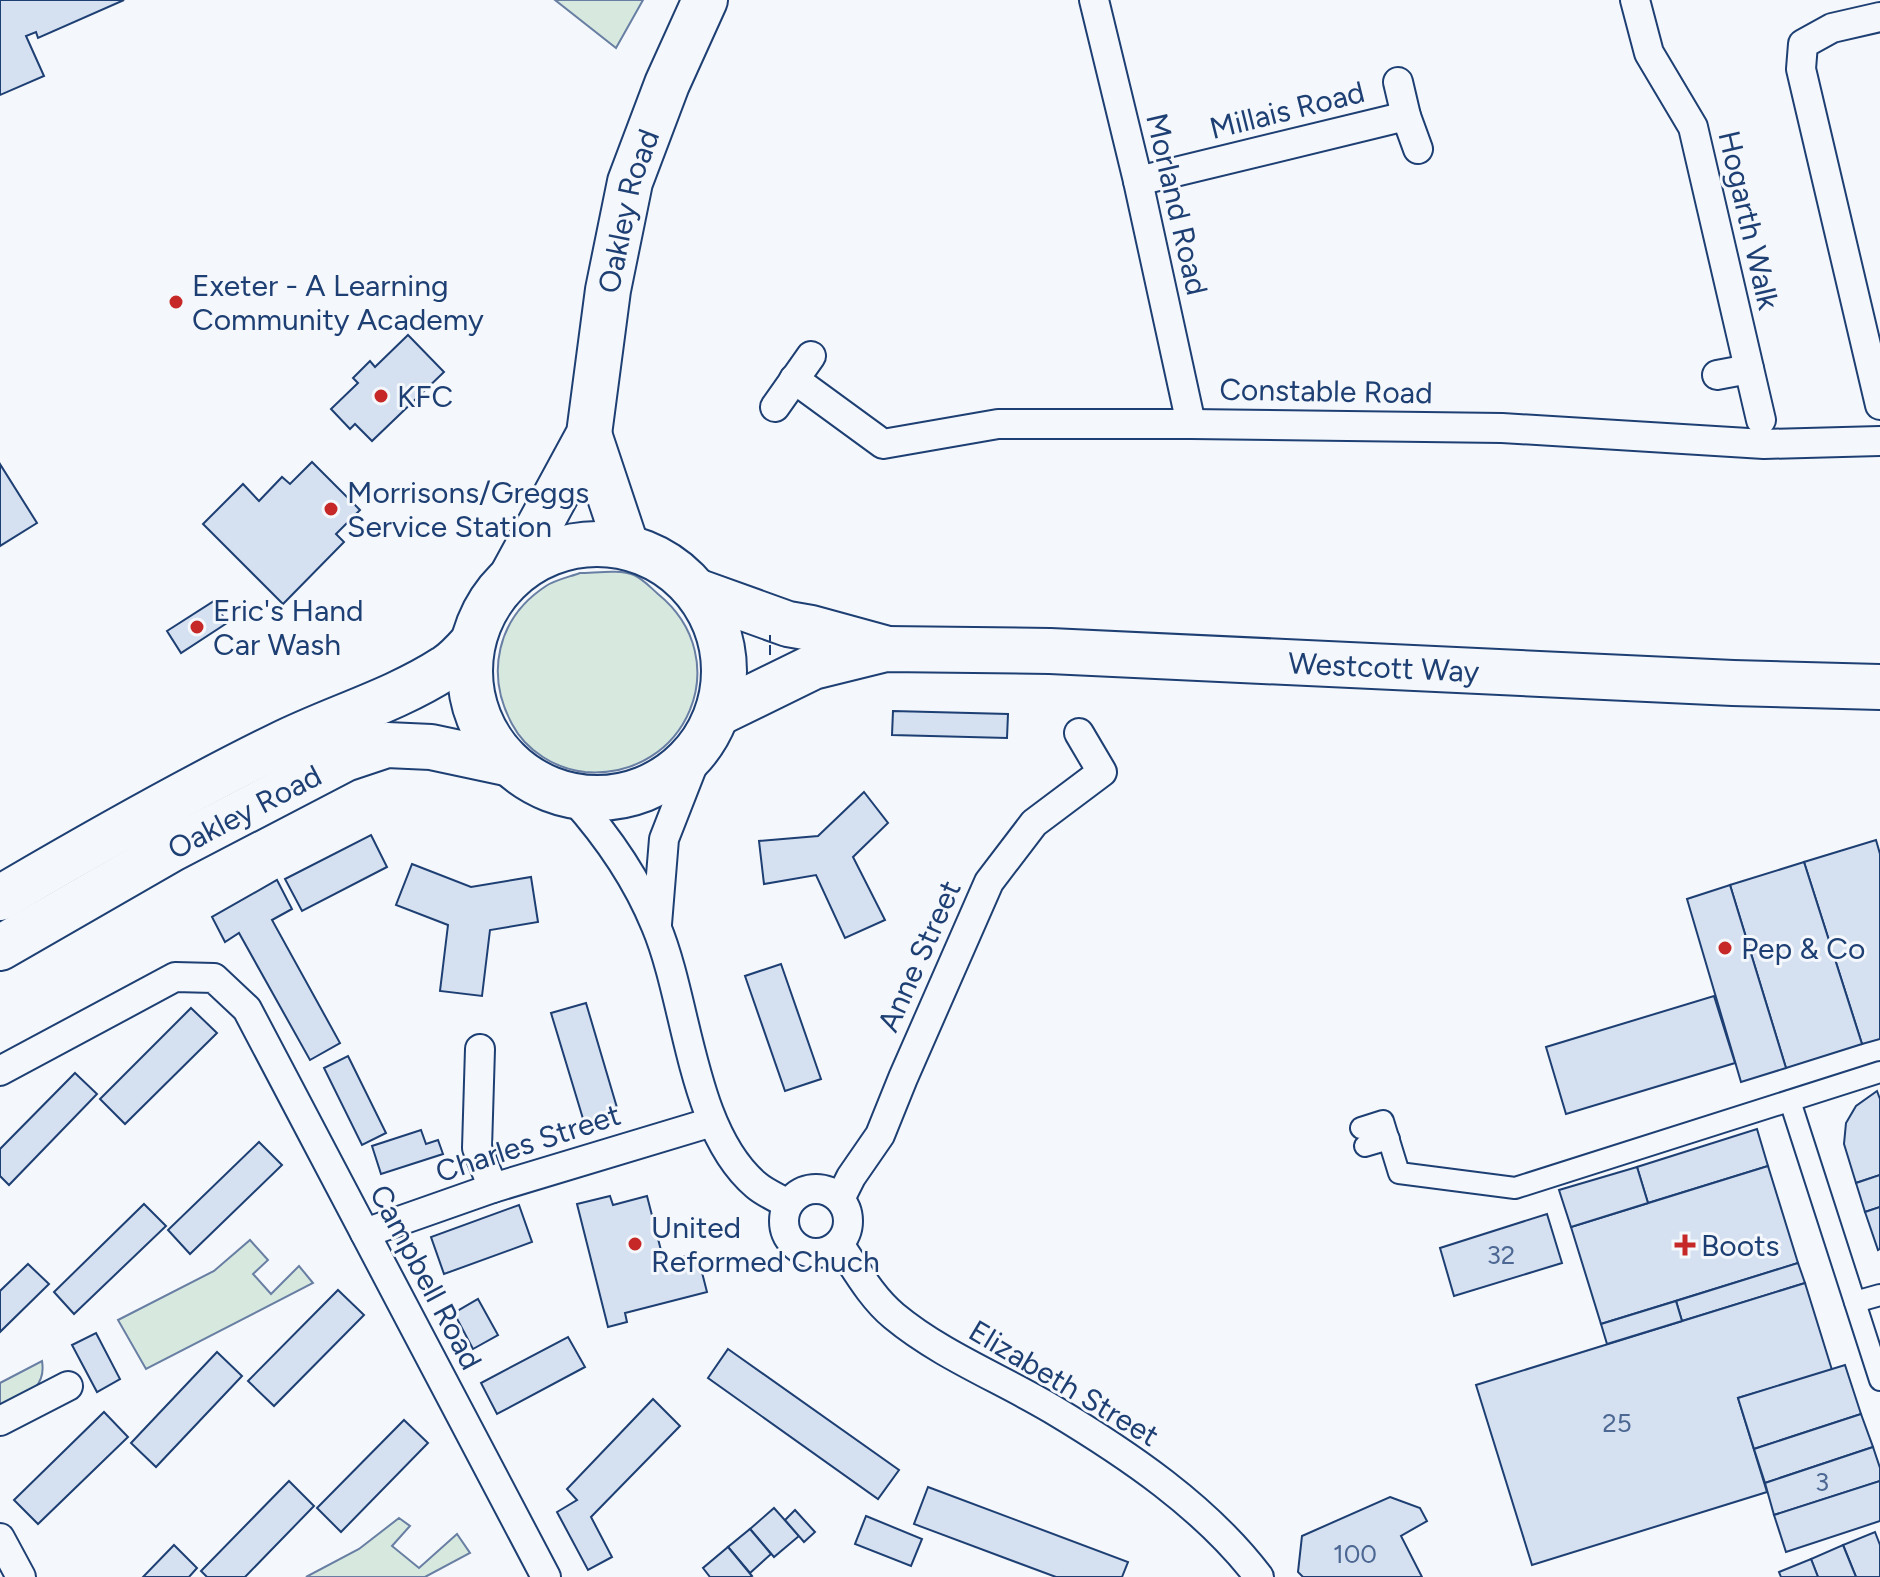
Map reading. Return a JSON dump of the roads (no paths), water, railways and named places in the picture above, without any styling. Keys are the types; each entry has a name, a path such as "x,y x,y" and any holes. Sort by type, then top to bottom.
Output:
{"main road":[{"name":"Oakley Road","path":"589,434 608,290 630,182 667,84 705,0"},
{"path":"589,434 626,545"},
{"path":"513,574 552,552 596,543 626,545 665,562 699,592 714,620 722,649 725,686 719,713 698,752 666,780 624,797 573,798 531,782 506,763 480,726 469,683 472,643 489,602 513,574 589,434"},
{"name":"Westcott Way","path":"699,592 788,624 886,649"},
{"name":"Oakley Road","path":"0,898 191,789 282,743 448,667 472,643"},
{"name":"Westcott Way","path":"719,713 813,667 886,649 1050,651 1880,687"},
{"name":"Oakley Road","path":"0,948 172,849 345,759 387,745 431,747 506,763"}],"street":[{"name":"Morland Road","path":"1094,0 1138,181 1191,424"},
{"name":"Hogarth Walk","path":"1635,0 1649,53 1693,127 1761,420"},
{"path":"1880,17 1832,28 1803,44 1801,69 1880,405"},
{"path":"1398,82 1418,149"},
{"name":"Millais Road","path":"1138,181 1406,116"},
{"path":"775,407 811,356"},
{"path":"1717,375 1749,369"},
{"name":"Constable Road","path":"794,379 883,444 998,424 1502,428 1764,444 1880,441"},
{"name":"Anne Street","path":"840,1199 880,1135 989,882 1034,823 1102,772 1079,733"},
{"path":"657,928 664,839 698,752"},
{"path":"573,798 621,857 657,928 712,1122 735,1161 756,1185 788,1204"},
{"name":"Campbell Road","path":"0,1071 175,977 214,978 247,1009 546,1577"},
{"path":"480,1049 477,1148 493,1188"},
{"path":"1363,1137 1383,1121 1399,1173 1515,1188 1880,1072"},
{"path":"1790,1101 1878,1374"},
{"name":"Charles Street","path":"365,1233 493,1188 712,1122"},
{"path":"818,1188 830,1192 840,1199 846,1209 846,1233 839,1244 828,1251 815,1253 802,1250 791,1242 785,1230 784,1217 788,1204 806,1190 818,1188"},
{"name":"Elizabeth Street","path":"839,1244 871,1293 894,1316 945,1349 1052,1409 1138,1466 1200,1514 1239,1550 1259,1577"},
{"path":"1855,1302 1880,1295"},
{"path":"0,1421 68,1386"},
{"path":"0,1538 21,1577"}],"place":[{"name":"Exeter - A Learning Community Academy","path":"176,302"},
{"name":"KFC","path":"381,396"},
{"name":"Morrisons/Greggs Service Station","path":"331,509"},
{"name":"Eric's Hand Car Wash","path":"197,627"},
{"name":"Pep & Co","path":"1725,948"},
{"name":"United Reformed Chuch","path":"635,1244"},
{"name":"Boots","path":"1685,1245"}]}
